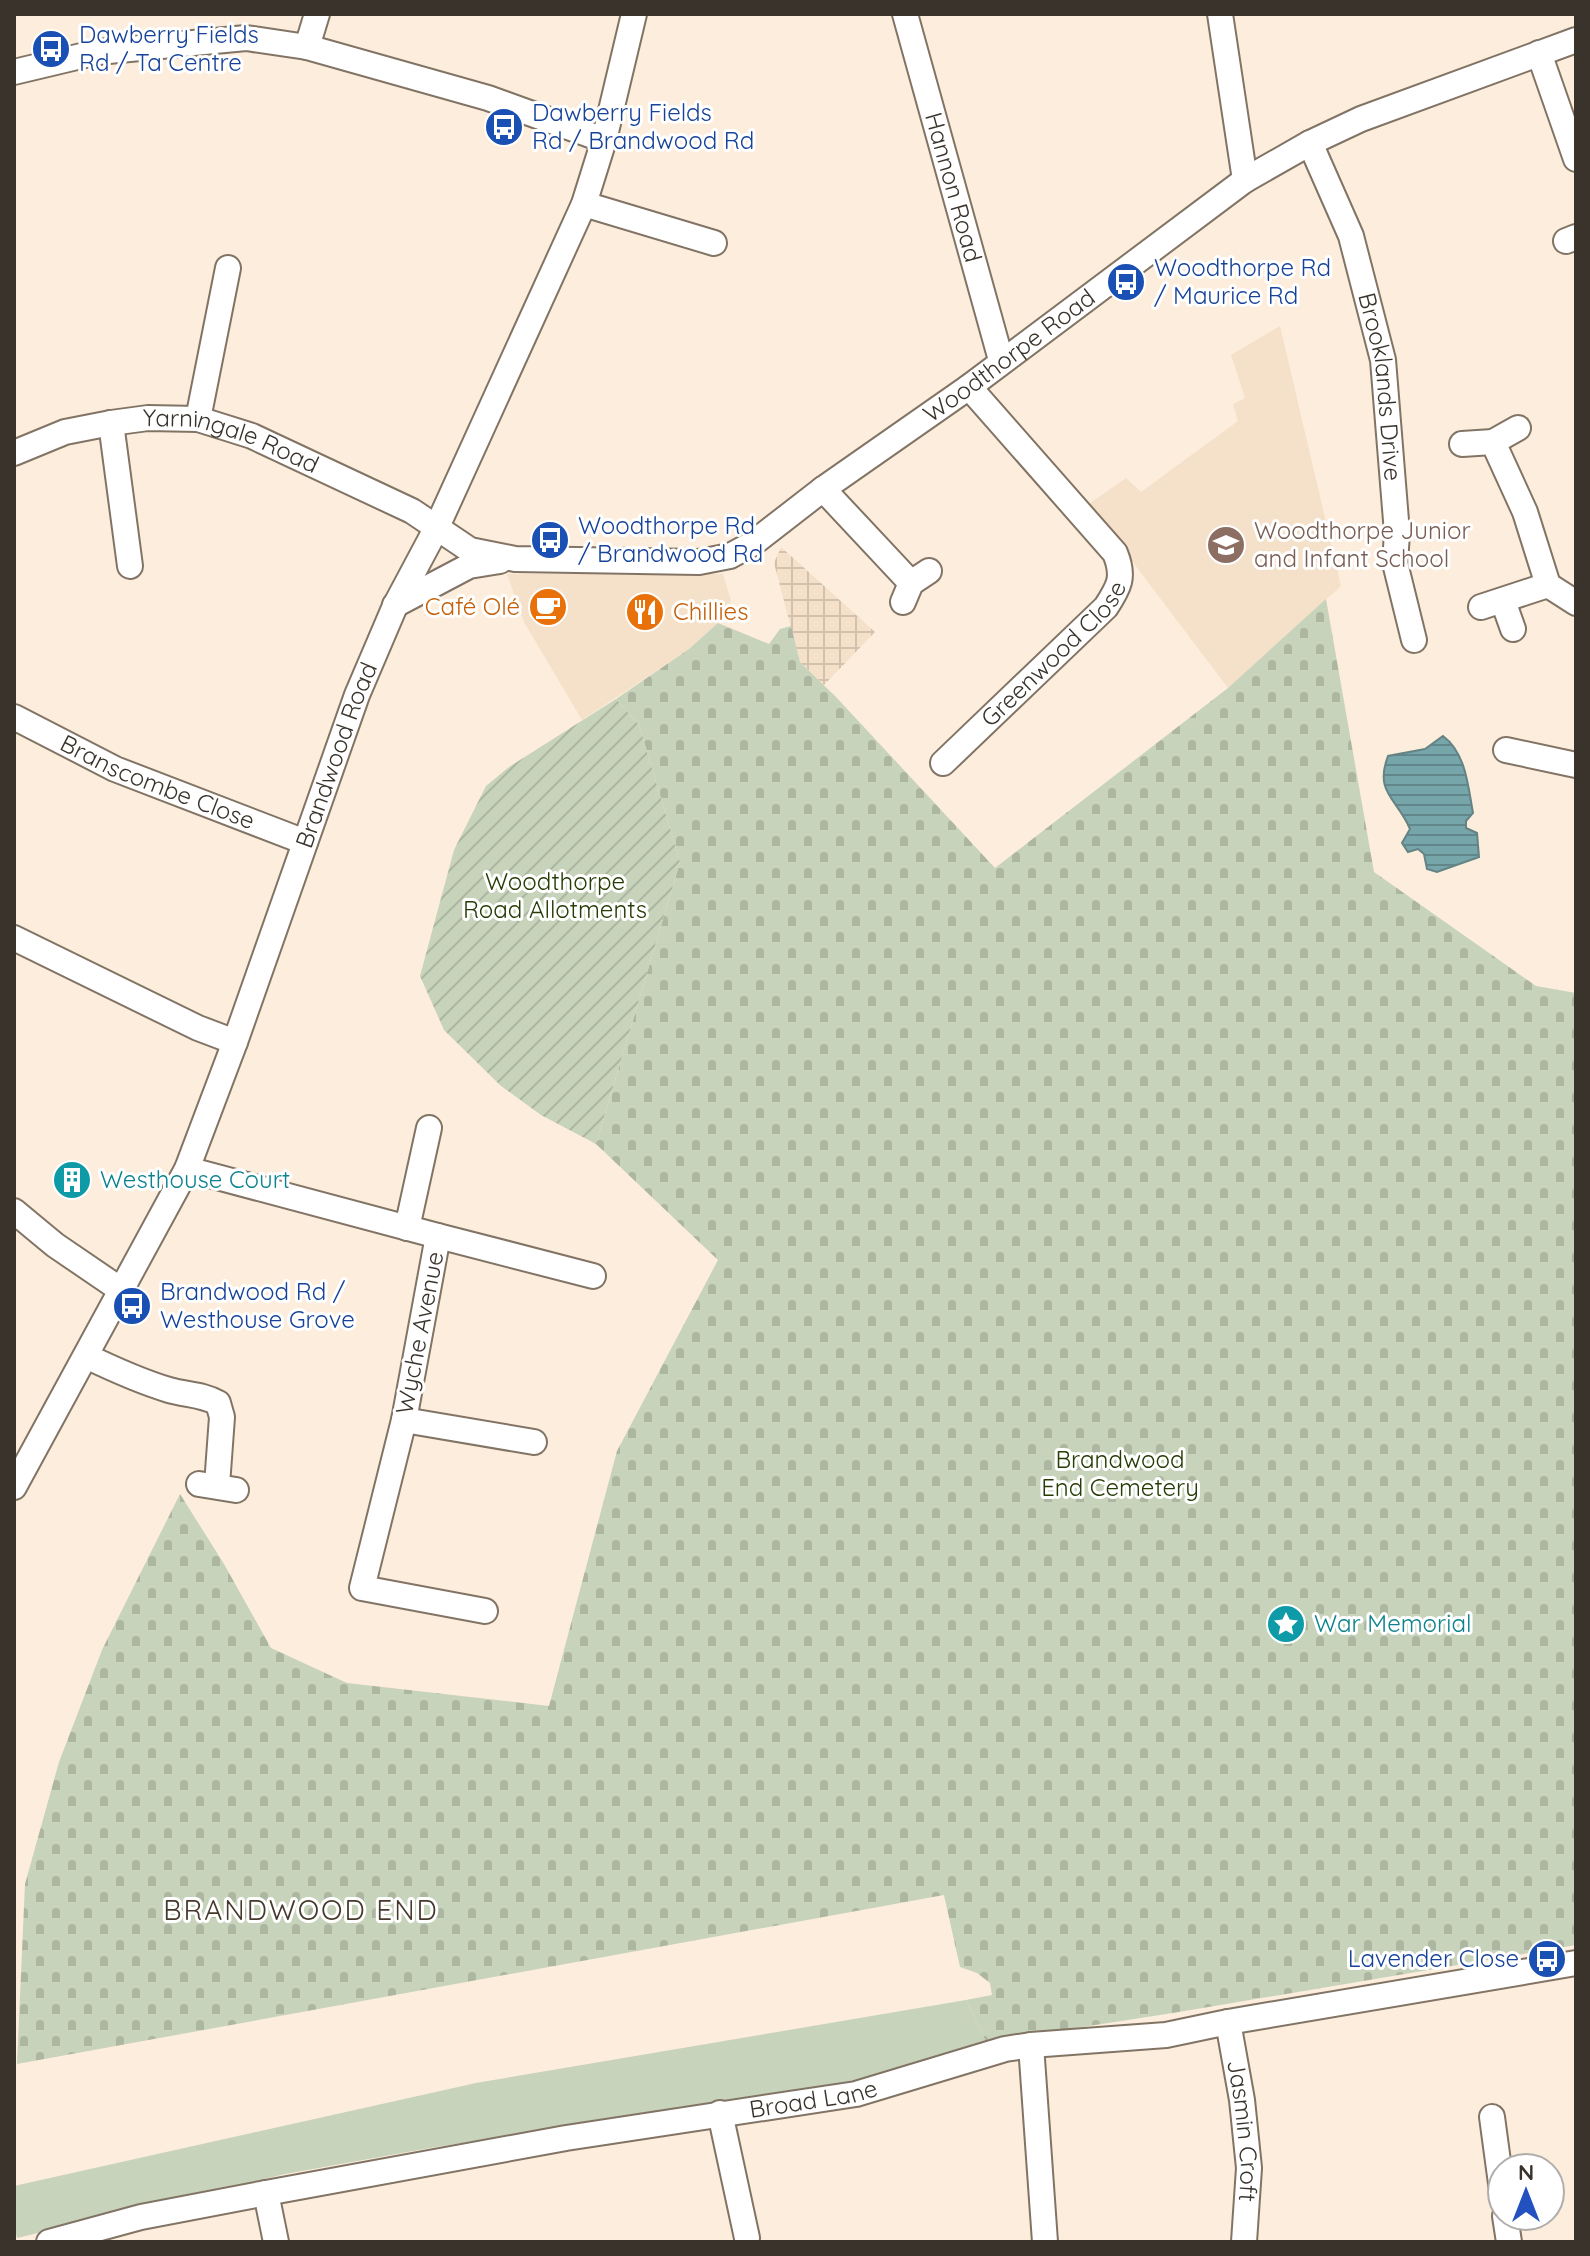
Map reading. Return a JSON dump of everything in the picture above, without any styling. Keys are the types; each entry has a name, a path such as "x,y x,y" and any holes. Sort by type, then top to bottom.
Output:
{"street":[{"path":"307,47 317,14"},
{"name":"Brandwood Road","path":"14,1487 187,1169 357,695 395,606 436,529 584,204 604,140 634,14"},
{"name":"Hannon Road","path":"905,14 1001,360"},
{"path":"1220,14 1245,180"},
{"path":"14,72 98,52 246,38 307,47 488,98 604,140"},
{"name":"Woodthorpe Road","path":"395,606 469,566 515,559 699,562 730,556 752,544 823,489 969,387 1245,180 1310,143 1418,96 1576,40"},
{"path":"1539,53 1576,159"},
{"name":"Brooklands Drive","path":"1310,143 1351,236 1383,360 1397,533 1395,563 1414,640"},
{"path":"584,204 714,243"},
{"path":"198,419 228,268"},
{"name":"Greenwood Close","path":"944,765 1106,607 1118,588 1121,568 1115,553 969,387"},
{"name":"Yarningale Road","path":"14,453 65,432 111,423 148,418 198,419 252,436 412,511 436,529"},
{"path":"111,423 130,566"},
{"path":"1462,444 1493,442 1518,428"},
{"path":"1493,442 1525,512 1548,585 1576,603"},
{"path":"823,489 914,585"},
{"name":"Woodthorpe Road","path":"436,529 470,550 515,559"},
{"path":"1513,629 1492,604 1548,585"},
{"name":"Branscombe Close","path":"14,717 115,769 305,842"},
{"path":"1506,750 1576,765"},
{"path":"14,938 198,1028 235,1042"},
{"path":"407,1228 429,1128"},
{"name":"Wyche Avenue","path":"187,1169 438,1236 404,1420 362,1588 485,1611"},
{"path":"14,1211 55,1245 121,1290"},
{"path":"438,1236 593,1276"},
{"path":"86,1356 132,1379 174,1391 206,1396 222,1393 217,1486"},
{"path":"404,1420 534,1442"},
{"name":"Broad Lane","path":"49,2242 141,2217 266,2193 566,2138 856,2094 1005,2049 1166,2035 1576,1963"},
{"name":"Jasmin Croft","path":"1228,2022 1242,2100 1249,2168 1244,2242"},
{"path":"1031,2045 1045,2242"},
{"path":"720,2113 748,2241"},
{"path":"1491,2118 1496,2152"},
{"path":"266,2193 276,2242"}],"shaded area":[{"name":"Woodthorpe Junior and Infant School","path":"1280,326 1341,586 1228,688 1089,504 1126,478 1141,492 1238,421 1233,404 1245,398 1231,355"},
{"path":"781,547 875,632 824,685 800,662 774,563"},
{"path":"507,574 723,574 731,601 718,623 689,649 582,720 524,622"}],"green space":[{"name":"Brandwood End Cemetery","path":"1326,599 1374,872 1536,986 1576,993 1576,1945 986,2042 966,2000 992,1995 990,1983 977,1973 960,1967 944,1895 17,2064 25,1884 59,1762 102,1650 180,1494 271,1648 347,1683 549,1706 617,1451 718,1260 596,1144 680,862 639,725 616,699 689,649 718,623 769,644 780,629 791,626 800,662 995,868 1228,688"},
{"name":"Woodthorpe Road Allotments","path":"616,699 639,725 680,862 596,1144 541,1115 501,1086 444,1030 420,976 454,850 486,786 509,767"},
{"path":"966,2000 986,2042 842,2089 624,2118 285,2174 17,2238 14,2186 476,2083"}],"water":[{"path":"1443,736 1457,751 1465,771 1473,813 1466,821 1466,828 1477,833 1479,857 1437,872 1427,869 1424,854 1418,849 1408,852 1402,843 1410,829 1385,787 1384,768 1388,756 1425,749"}],"place":[{"name":"Dawberry Fields Rd / Ta Centre","path":"51,49"},
{"name":"Dawberry Fields Rd / Brandwood Rd","path":"504,127"},
{"name":"Woodthorpe Rd / Maurice Rd","path":"1126,282"},
{"name":"Woodthorpe Rd / Brandwood Rd","path":"550,540"},
{"name":"Woodthorpe Junior and Infant School","path":"1226,545"},
{"name":"Café Olé","path":"548,607"},
{"name":"Chillies","path":"645,612"},
{"name":"Westhouse Court","path":"72,1180"},
{"name":"Brandwood Rd / Westhouse Grove","path":"132,1306"},
{"name":"War Memorial","path":"1286,1624"},
{"name":"Lavender Close","path":"1547,1959"}],"district":[{"name":"BRANDWOOD END","path":"301,1910"}]}
